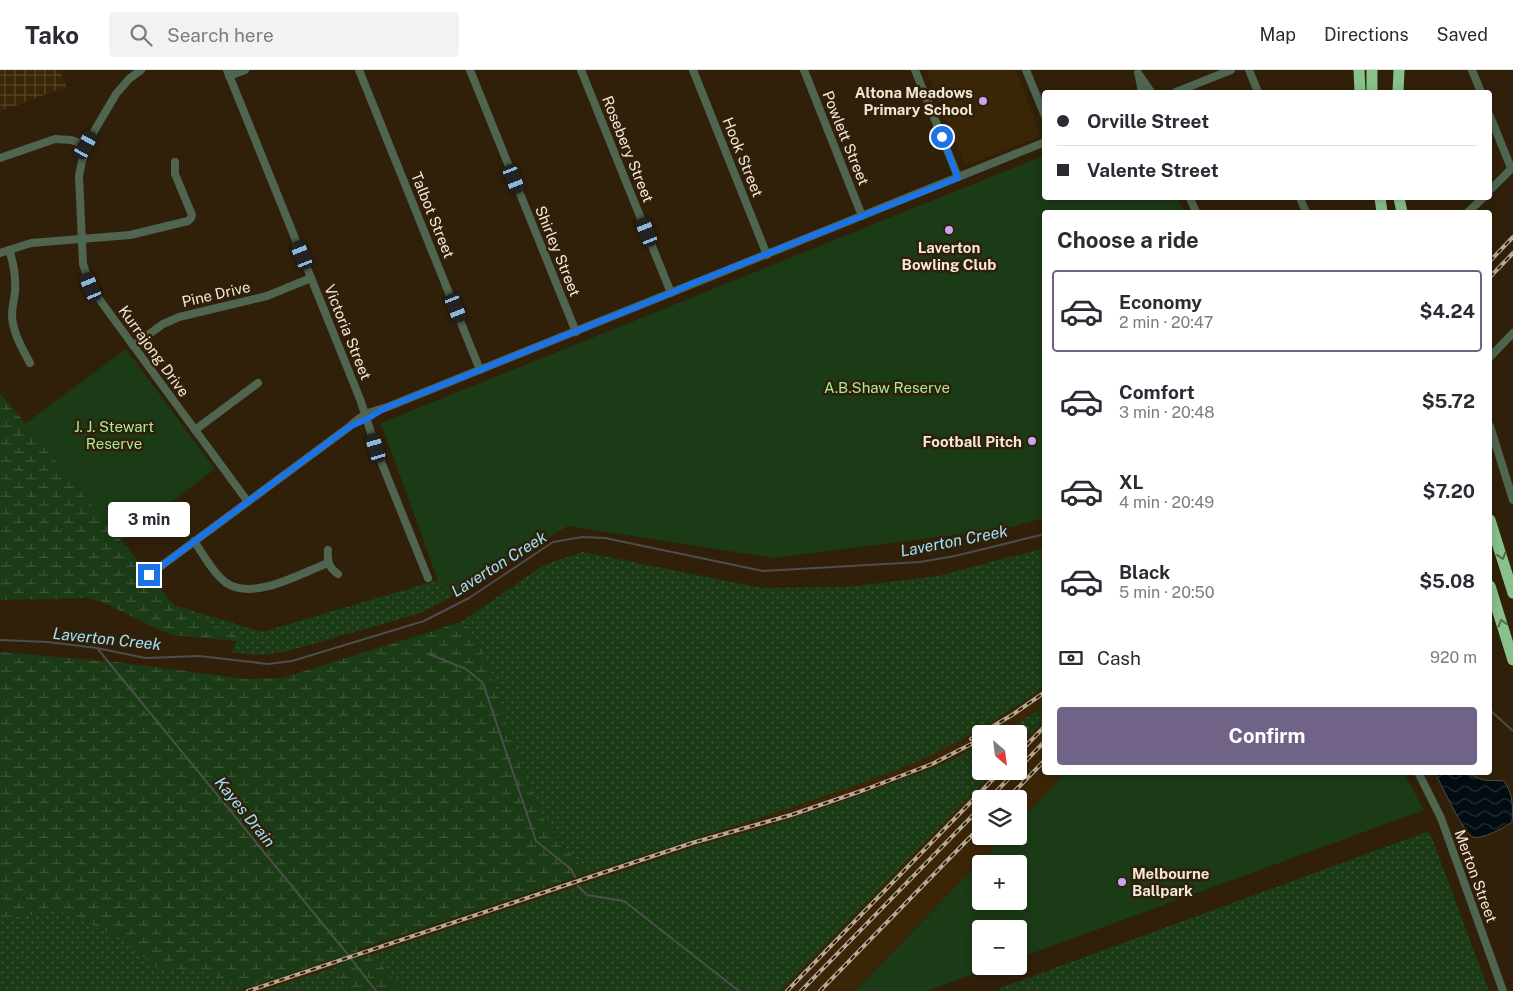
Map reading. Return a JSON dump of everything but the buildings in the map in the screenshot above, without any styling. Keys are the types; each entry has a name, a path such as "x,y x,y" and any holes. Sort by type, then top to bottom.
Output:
{"highway":[{"path":"1358,70 1360,90"},
{"path":"1372,70 1372,90"},
{"path":"1392,70 1392,90"},
{"path":"1398,90 1399,70"},
{"path":"1492,526 1513,593"},
{"path":"1492,592 1513,660"}],"street":[{"name":"Kurrajong Drive","path":"142,70 116,94 86,145 79,176 83,264 91,287 248,502"},
{"path":"228,73 245,70"},
{"name":"Talbot Street","path":"359,70 480,370"},
{"name":"Shirley Street","path":"470,70 576,332"},
{"name":"Rosebery Street","path":"582,70 671,293"},
{"name":"Hook Street","path":"693,70 767,254"},
{"name":"Powlett Street","path":"804,70 862,216"},
{"path":"915,70 958,178"},
{"path":"1026,70 1042,109"},
{"path":"1181,90 1231,70"},
{"path":"1249,70 1257,90"},
{"path":"1472,70 1479,90"},
{"path":"1138,71 1142,90"},
{"path":"1138,71 1150,90"},
{"name":"Victoria Street","path":"228,73 366,416 378,454 428,578"},
{"path":"1492,121 1512,167 1492,188"},
{"path":"0,158 55,139 72,140 86,145"},
{"path":"149,575 349,427 358,417 366,416 576,332 1042,143"},
{"path":"0,253 24,244 130,235 182,224 188,221 192,214 175,174 175,162"},
{"path":"1470,210 1481,200"},
{"path":"9,250 16,278 12,314 14,328 30,363"},
{"name":"Pine Drive","path":"133,346 163,324 179,317 267,296 311,278"},
{"path":"1492,355 1513,333"},
{"path":"195,430 258,383"},
{"path":"1492,432 1513,500"},
{"path":"194,541 220,576 228,584 240,589 264,588 328,563"},
{"path":"328,550 328,563 338,574"},
{"name":"Merton Street","path":"1419,775 1440,818 1503,991"}],"shaded area":[{"path":"0,70 60,70 66,87 0,111"},
{"name":"Altona Meadows Primary School","path":"926,70 1015,70 1040,132 1038,137 967,165 964,164"},
{"path":"1042,688 1042,708 1015,725 987,725 1012,710"},
{"path":"1042,722 1042,775 1064,775 1027,814 1027,790 976,790 985,780 1028,780 1028,737"},
{"path":"972,734 972,749 956,758 889,785 759,829 703,844 373,954 357,957 355,953 754,820 890,772"},
{"path":"972,794 972,845 996,845 987,855 972,855 972,870 855,991 780,991"},
{"path":"333,959 338,959 340,962 333,968 262,991 237,991"}],"green space":[{"name":"A.B.Shaw Reserve","path":"1042,156 1042,200 1179,200 1183,210 1042,210 1042,519 1008,528 773,558 568,526 475,583 441,589 381,423"},
{"name":"J. J. Stewart Reserve","path":"126,349 215,469 121,540 25,424"},
{"path":"0,393 174,605 206,623 238,636 236,641 172,635 102,602 88,598 0,600"},
{"path":"1042,549 1042,688 986,725 972,725 971,734 941,751 908,765 786,809 587,874 547,825 523,774 480,642 461,622 544,565 583,552 762,588 847,587 938,576"},
{"path":"438,580 441,589 475,583 421,613 284,652 257,655 232,652 238,636 206,623 174,605 262,632"},
{"path":"461,622 480,642 523,774 547,825 587,874 244,989 206,971 158,968 112,934 58,910 0,920 0,652 116,662 246,679 282,678"},
{"path":"1042,708 1042,722 1028,737 1028,725 1014,725"},
{"path":"972,749 972,780 985,780 976,790 972,790 972,794 780,991 401,991 373,954 703,844 759,829 846,800 956,758"},
{"name":"Melbourne Ballpark","path":"1064,775 1405,775 1424,810 1027,955 1027,920 972,920 972,974 927,991 855,991 972,870 972,910 1027,910 1027,855 987,855 996,845 1027,845 1027,814"},
{"path":"1426,832 1430,833 1489,991 999,991 1000,988"},
{"path":"58,910 112,934 158,968 206,971 244,989 237,991 0,991 0,918"},
{"path":"373,954 401,991 350,991 333,968 347,960"},
{"path":"333,968 350,991 262,991"}],"water":[{"path":"1436,775 1471,775 1483,780 1504,781 1512,800 1512,822 1482,837 1473,837 1459,818"}],"waterway":[{"name":"Laverton Creek","path":"0,640 48,642 97,648 145,658 199,656 268,664 292,661 424,621 469,598 553,542 582,537 605,538 763,571 920,562 955,556 1042,535"},
{"name":"Kayes Drain","path":"97,648 376,991"},
{"path":"429,654 466,669 483,683 536,841 571,869 575,877"},
{"name":"Laverton Creek","path":"1492,712 1513,731"},
{"path":"578,886 587,895 624,901 739,991"}],"railway":[{"path":"1492,259 1513,237"},
{"path":"1492,275 1513,253"},
{"path":"971,739 1012,715 1042,694"},
{"path":"1028,744 1042,729"},
{"path":"248,991 692,843 791,815 932,764 972,744"},
{"path":"1028,759 1042,744"},
{"path":"1016,790 1042,763"},
{"path":"787,991 992,780"},
{"path":"998,790 1007,780"},
{"path":"801,991 972,816"},
{"path":"820,991 972,835"}],"place":[{"name":"Altona Meadows Primary School","path":"983,101"},
{"name":"Laverton Bowling Club","path":"949,230"},
{"name":"Football Pitch","path":"1032,441"},
{"name":"Melbourne Ballpark","path":"1122,882"}],"route":[{"path":"149,575 349,427 377,414 385,408 958,178 942,137"}]}
